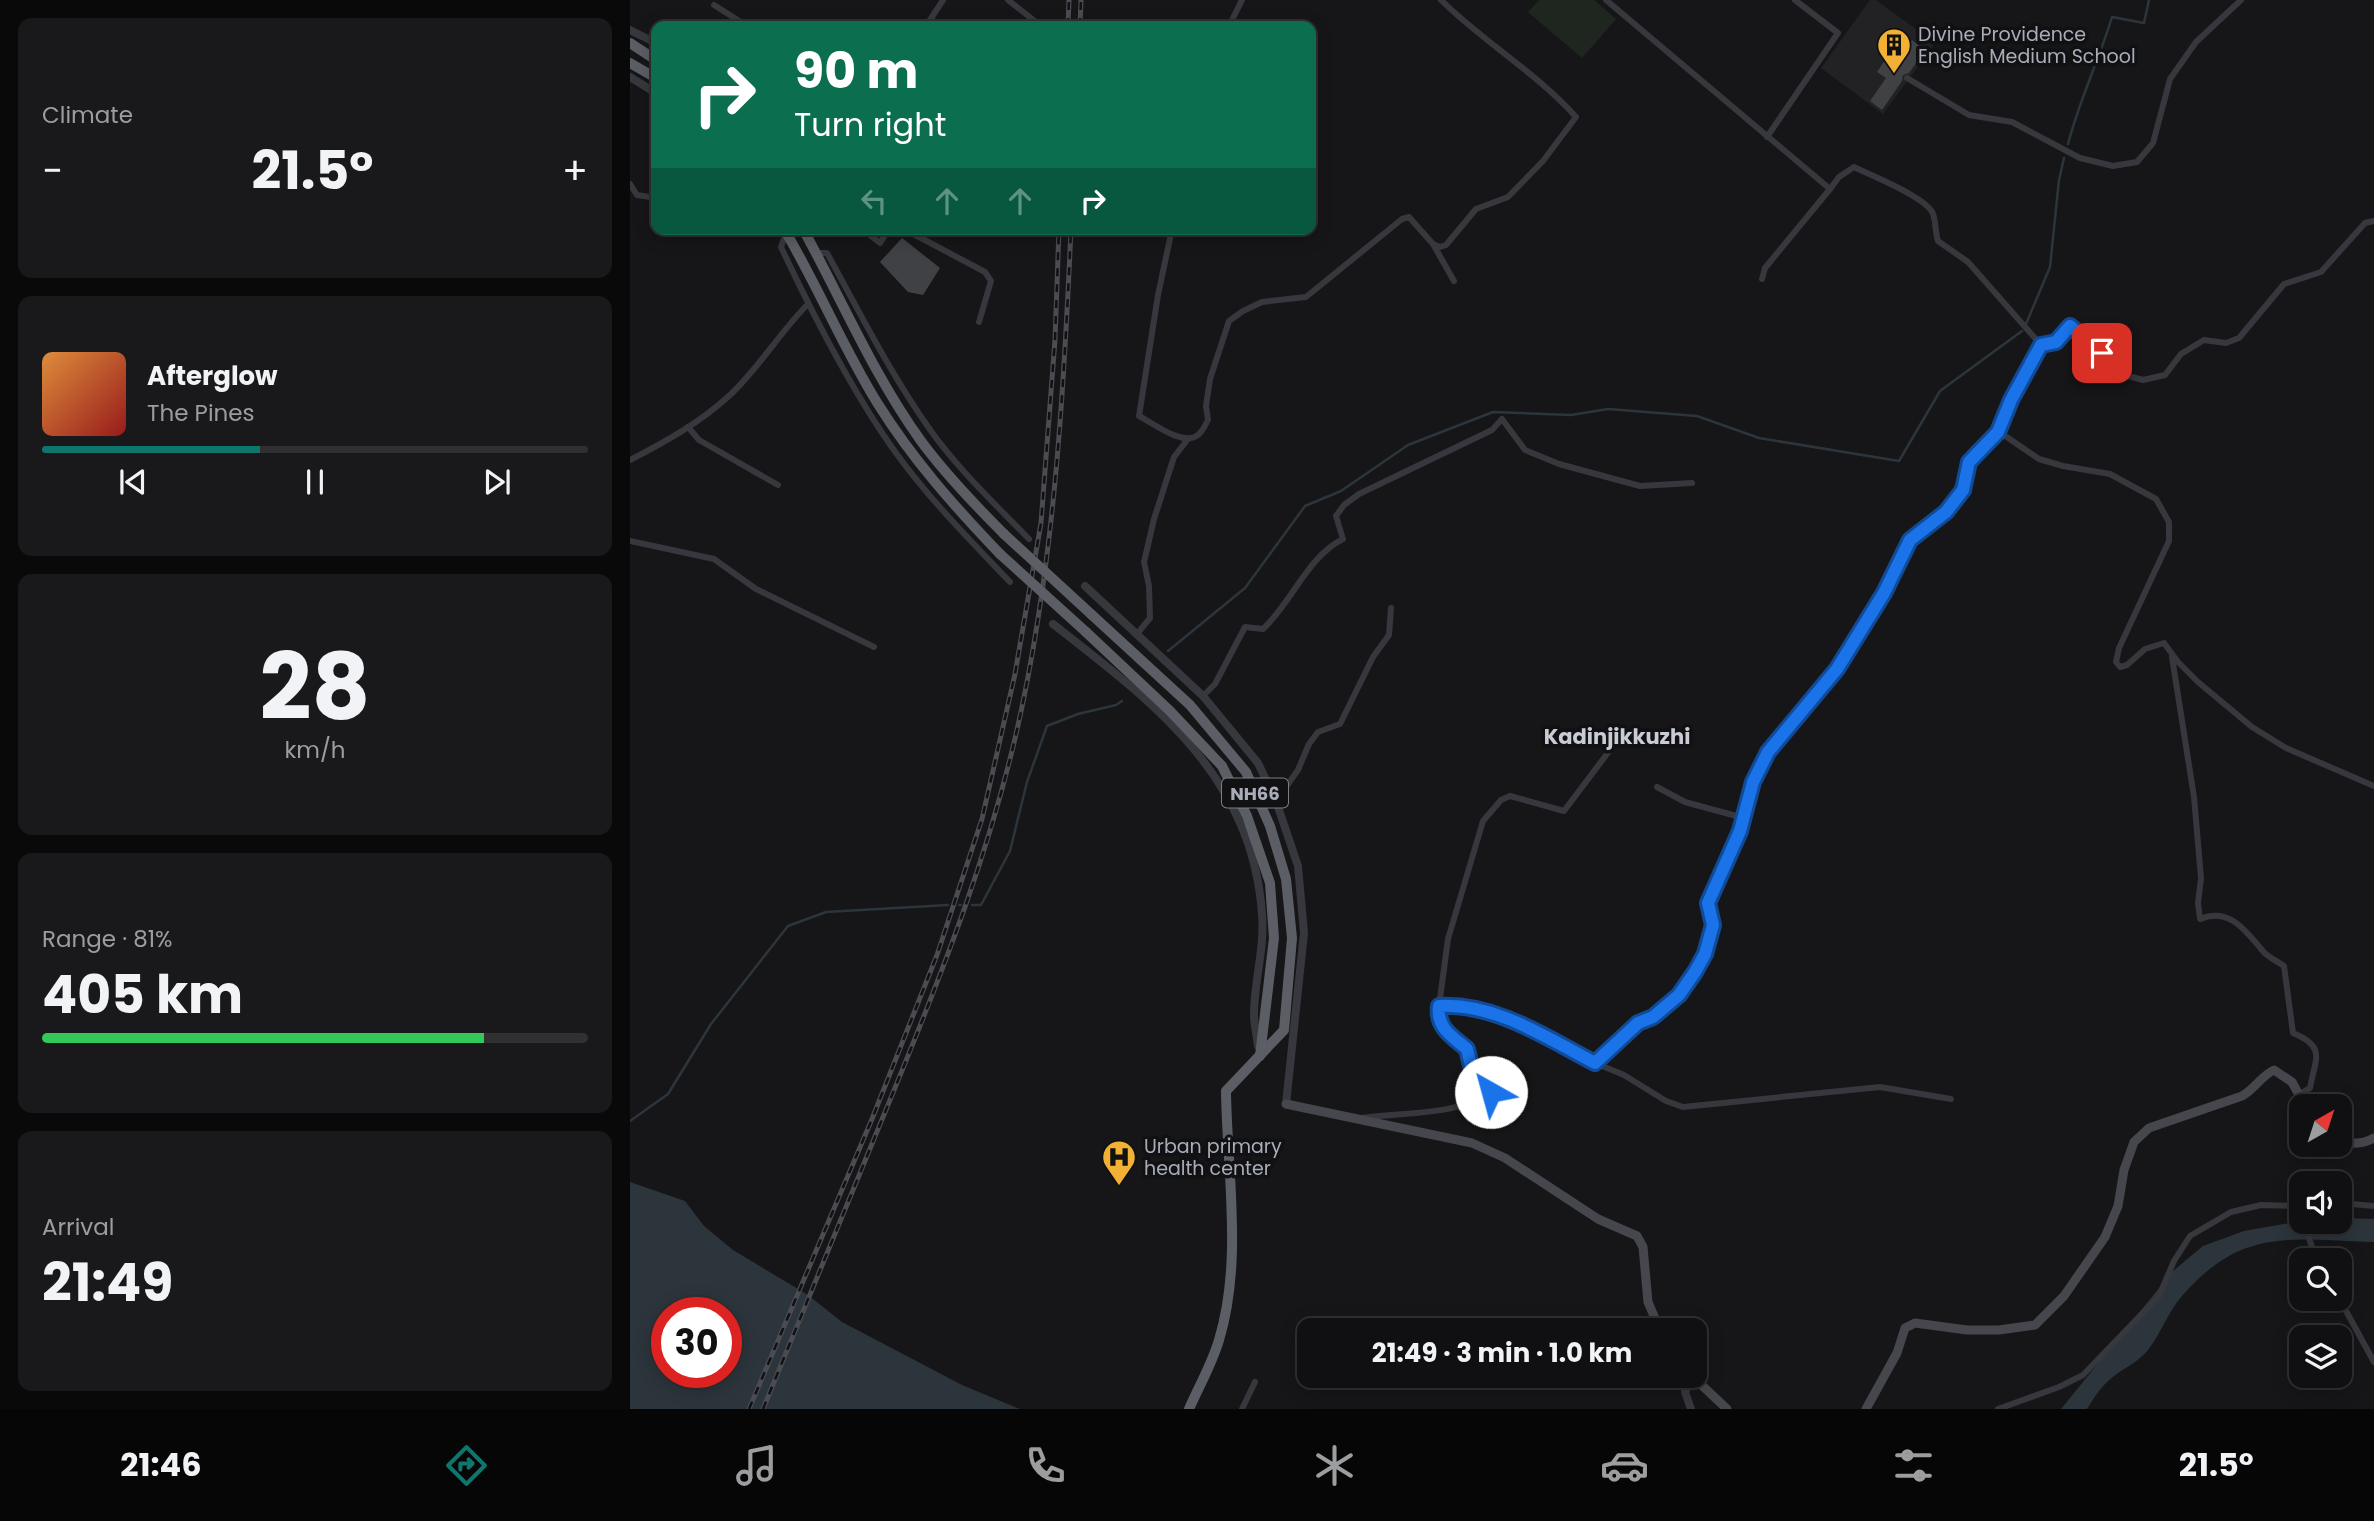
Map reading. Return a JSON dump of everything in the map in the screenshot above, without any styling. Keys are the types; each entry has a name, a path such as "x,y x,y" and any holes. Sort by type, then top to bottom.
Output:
{"highway":[{"path":"630,43 651,57"},
{"path":"630,63 651,75"},
{"name":"NH66","path":"787,235 877,403 949,501 1000,554 1170,711 1222,766 1247,816 1270,883 1274,938 1260,1056"},
{"name":"NH66","path":"791,235 816,253"},
{"name":"NH66","path":"806,235 862,342 920,440 958,487 1004,534 1190,705 1247,772 1270,827 1286,879 1292,938 1284,1030 1226,1091 1231,1267 1228,1294 1218,1342 1189,1409"}],"main road":[{"path":"1866,1409 1897,1353 1905,1328 1915,1323 1967,1330 1999,1330 2035,1325 2064,1296 2105,1237 2118,1206 2124,1170 2134,1142 2149,1128 2242,1096 2254,1089 2265,1074 2274,1070 2292,1082 2298,1094"},
{"path":"1286,1104 1472,1143 1505,1158 1598,1219 1637,1236 1643,1247 1648,1302 1655,1318"},
{"path":"2352,1143 2365,1143 2374,1138"},
{"path":"1705,1388 1727,1409"}],"street":[{"path":"934,21 931,19 943,0"},
{"path":"1008,0 1035,21"},
{"path":"1232,21 1242,0"},
{"path":"1433,244 1446,246 1476,209 1508,197 1543,160 1576,117 1561,100 1520,65 1469,28 1441,0"},
{"path":"1606,0 1830,189"},
{"path":"1767,137 1838,33 1795,0"},
{"path":"1908,78 1969,115 2012,122 2080,158 2113,166 2137,162 2154,144 2170,79 2196,42 2241,0"},
{"path":"714,5 739,21"},
{"path":"630,30 651,40"},
{"path":"630,77 651,90"},
{"path":"1762,279 1765,268 1839,177 1854,167 1891,183 1928,207 1933,212 1938,241 1968,262 2041,345"},
{"path":"630,184 637,195 651,197"},
{"path":"1137,634 1150,618 1149,586 1144,562 1154,519 1174,457 1188,439 1198,435 1209,420 1206,407 1210,379 1229,321 1262,302 1306,297 1402,219 1409,217 1433,244 1454,281"},
{"path":"2041,345 2056,342 2070,326 2122,374 2143,380 2165,375 2182,354 2204,340 2226,343 2239,338 2284,284 2321,272 2364,223 2374,221"},
{"path":"784,235 781,247 808,304 895,452 928,494 1010,582"},
{"path":"870,235 880,243 885,235"},
{"path":"915,235 985,272 991,282 979,322"},
{"path":"1171,235 1158,295 1139,416 1180,438 1188,439"},
{"path":"816,253 827,253 869,331 931,431 970,479 1029,539"},
{"path":"630,460 673,438 730,395 786,326 808,304"},
{"path":"1595,1063 1638,1023 1653,1017 1679,995 1705,954 1713,925 1708,903 1740,831 1753,782 1768,752 1837,669 1884,593 1910,540 1954,503 1963,490 1969,462 1998,432 2011,400 2041,345"},
{"path":"1203,695 1215,684 1245,627 1263,629 1278,615 1326,547 1343,539 1336,516 1343,505 1359,494 1492,430 1502,419 1525,450 1559,464 1640,486 1692,483"},
{"path":"688,427 699,440 778,485"},
{"path":"1998,432 2039,459 2110,474 2156,499 2169,522 2169,541 2119,648 2116,662 2120,667 2127,665 2145,649 2164,643 2198,682 2252,727 2286,748 2374,786"},
{"path":"1180,438 1183,445"},
{"path":"630,541 714,559 756,589 874,647"},
{"path":"1085,586 1203,695 1258,763 1276,801 1298,866 1304,933 1286,1104"},
{"path":"1276,801 1298,770 1309,744 1318,732 1340,724 1373,657 1389,635 1391,608"},
{"path":"1053,624 1123,679 1184,737 1215,774 1236,812 1259,885 1263,919 1254,1016 1260,1056"},
{"path":"2172,655 2194,797 2201,877 2198,903 2200,919 2210,915 2228,916 2249,934 2263,952 2284,966 2293,1033 2308,1039 2316,1049 2317,1061 2310,1088 2298,1094"},
{"path":"1360,1119 1458,1106 1491,1092 1492,1085 1471,1066 1467,1049 1447,1033 1439,1018 1448,939 1483,821 1501,800 1510,796 1564,811 1619,738"},
{"path":"1657,787 1685,802 1744,818"},
{"path":"1439,1006 1474,1009 1550,1036 1595,1063 1624,1075 1666,1101 1683,1107 1880,1087 1951,1099"},
{"path":"2352,1204 2374,1206"},
{"path":"1998,1409 2059,1388 2082,1375 2158,1296 2174,1261 2190,1236 2231,1212 2261,1205 2289,1207"},
{"path":"2346,1311 2374,1362"},
{"path":"1242,1409 1255,1382"},
{"path":"1687,1388 1685,1392 1691,1409"}],"shaded area":[{"path":"1539,0 1594,0 1616,19 1582,58 1528,12"},
{"path":"1870,0 1876,0 1935,43 1883,114 1821,68"},
{"path":"630,1182 685,1201 704,1226 733,1250 808,1295 842,1322 962,1385 1020,1409 630,1409"},
{"path":"2352,1218 2374,1219 2374,1242 2270,1242 2226,1258 2204,1274 2182,1296 2148,1350 2106,1383 2087,1409 2061,1409 2173,1271 2203,1246 2244,1231 2289,1223 2289,1234 2352,1234"}],"building":[{"name":"Divine Providence English Medium School","path":"1912,40 1925,50 1909,73 1903,75 1902,81 1882,110 1870,101 1886,78 1877,72 1885,60 1894,66"},
{"path":"902,238 940,268 923,295 908,292 880,262"}],"waterway":[{"path":"2068,144 2112,17 2144,23 2149,0"},
{"path":"2026,324 2050,267 2059,180 2064,158"},
{"path":"1168,651 1245,588 1305,506 1341,491 1408,445 1493,412 1571,415 1608,409 1697,416 1759,438 1899,461 1940,391 2022,331"},
{"path":"972,905 981,905 1010,851 1027,782 1047,726 1122,701"},
{"path":"630,1121 668,1094 711,1024 788,926 826,912 948,905"}],"railway":[{"path":"1068,21 1069,0"},
{"path":"1080,21 1081,0"},
{"path":"749,1409 872,1119 937,955 982,819 1015,674 1041,523 1055,340 1059,235"},
{"path":"763,1409 910,1052 966,904 998,804 1023,702 1043,585 1061,408 1071,235"}],"place":[{"name":"Divine Providence English Medium School","path":"1894,75"},
{"name":"Urban primary health center","path":"1119,1187"}],"district":[{"name":"Kadinjikkuzhi","path":"1617,736"}],"route":[{"path":"1491,1092 1492,1085 1471,1066 1467,1049 1447,1033 1439,1018 1439,1006 1452,1005 1474,1009 1510,1020 1550,1036 1595,1063 1638,1023 1653,1017 1679,995 1705,954 1713,925 1708,903 1740,831 1753,782 1768,752 1837,669 1884,593 1910,540 1946,512 1963,490 1972,456 1998,432 2011,400 2041,345 2056,342 2070,326 2102,353"}]}
